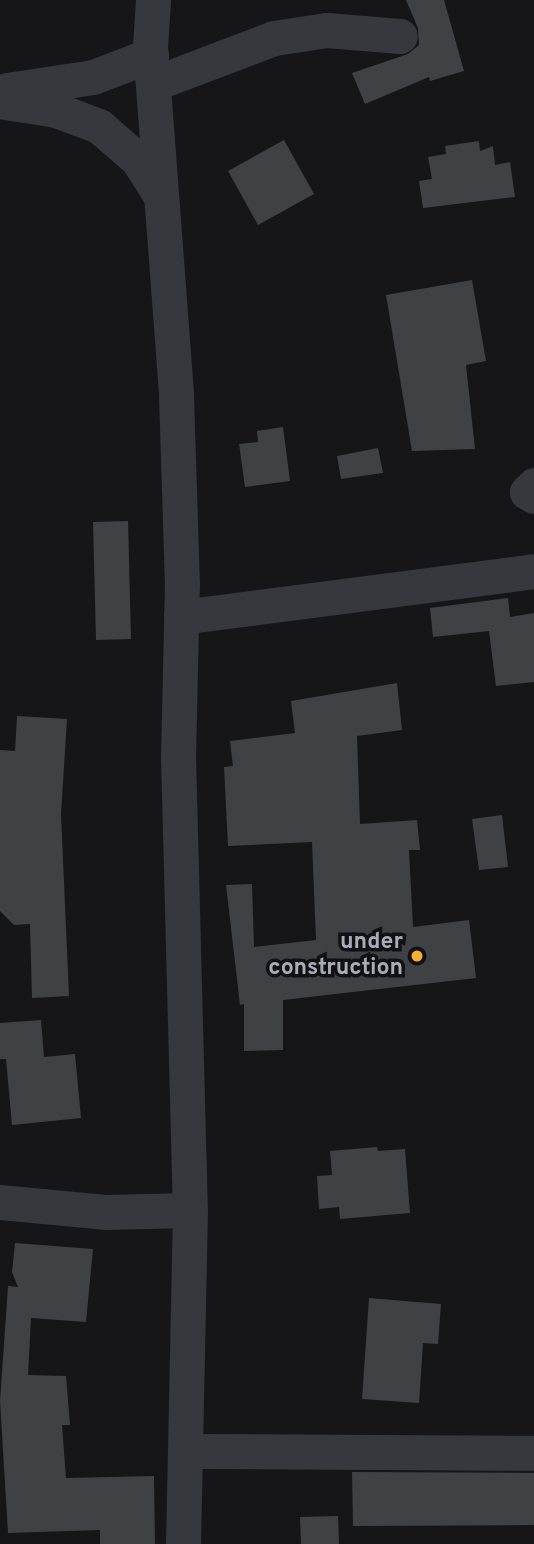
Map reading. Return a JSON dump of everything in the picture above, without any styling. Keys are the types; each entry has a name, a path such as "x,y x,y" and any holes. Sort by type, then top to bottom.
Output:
{"street":[{"path":"153,0 152,70 176,395 181,617 181,982 190,1210 183,1544"},
{"path":"0,91 152,70 274,38 327,30 400,36"},
{"path":"0,101 56,110 99,126 138,160 161,197"},
{"path":"534,485 527,492 534,496"},
{"path":"181,617 534,571"},
{"path":"0,1202 105,1212 190,1210"},
{"path":"187,1451 534,1453"}],"building":[{"path":"406,0 444,0 464,71 430,81 429,77 365,104 352,73 408,54 419,45 418,28"},
{"path":"284,140 314,194 258,225 228,171"},
{"path":"479,141 480,151 493,146 495,165 510,162 515,197 423,208 419,181 432,179 428,157 446,154 445,146"},
{"path":"472,280 486,361 466,365 475,449 412,451 386,295"},
{"path":"283,427 290,481 245,487 239,444 258,442 257,431"},
{"path":"378,448 383,473 341,479 337,456"},
{"path":"128,521 131,639 96,640 93,522"},
{"path":"508,598 510,617 534,613 534,682 496,686 489,631 433,637 430,608"},
{"path":"397,683 402,730 357,736 360,824 417,820 420,850 409,850 413,927 469,920 476,978 283,1000 283,1050 244,1051 244,1004 240,1005 226,885 252,884 254,947 316,940 312,842 228,846 224,767 233,766 230,741 295,733 291,701"},
{"path":"17,716 67,719 61,814 69,996 32,998 30,924 14,925 0,911 0,750 15,751"},
{"path":"502,815 508,867 479,870 472,819"},
{"path":"41,1020 44,1057 75,1054 81,1118 12,1125 6,1059 0,1059 0,1023"},
{"path":"377,1147 378,1151 405,1149 410,1213 340,1219 339,1207 319,1209 317,1176 332,1175 330,1151"},
{"path":"15,1243 93,1249 86,1322 31,1318 28,1375 66,1376 70,1425 62,1425 66,1478 154,1476 155,1544 100,1544 100,1530 8,1533 0,1401 8,1286 18,1287 12,1272"},
{"path":"369,1298 441,1304 438,1344 423,1343 419,1403 362,1399"},
{"path":"352,1472 534,1473 534,1525 353,1526"},
{"path":"338,1516 339,1544 301,1544 300,1517"}],"place":[{"name":"under construction","path":"417,956"}]}
